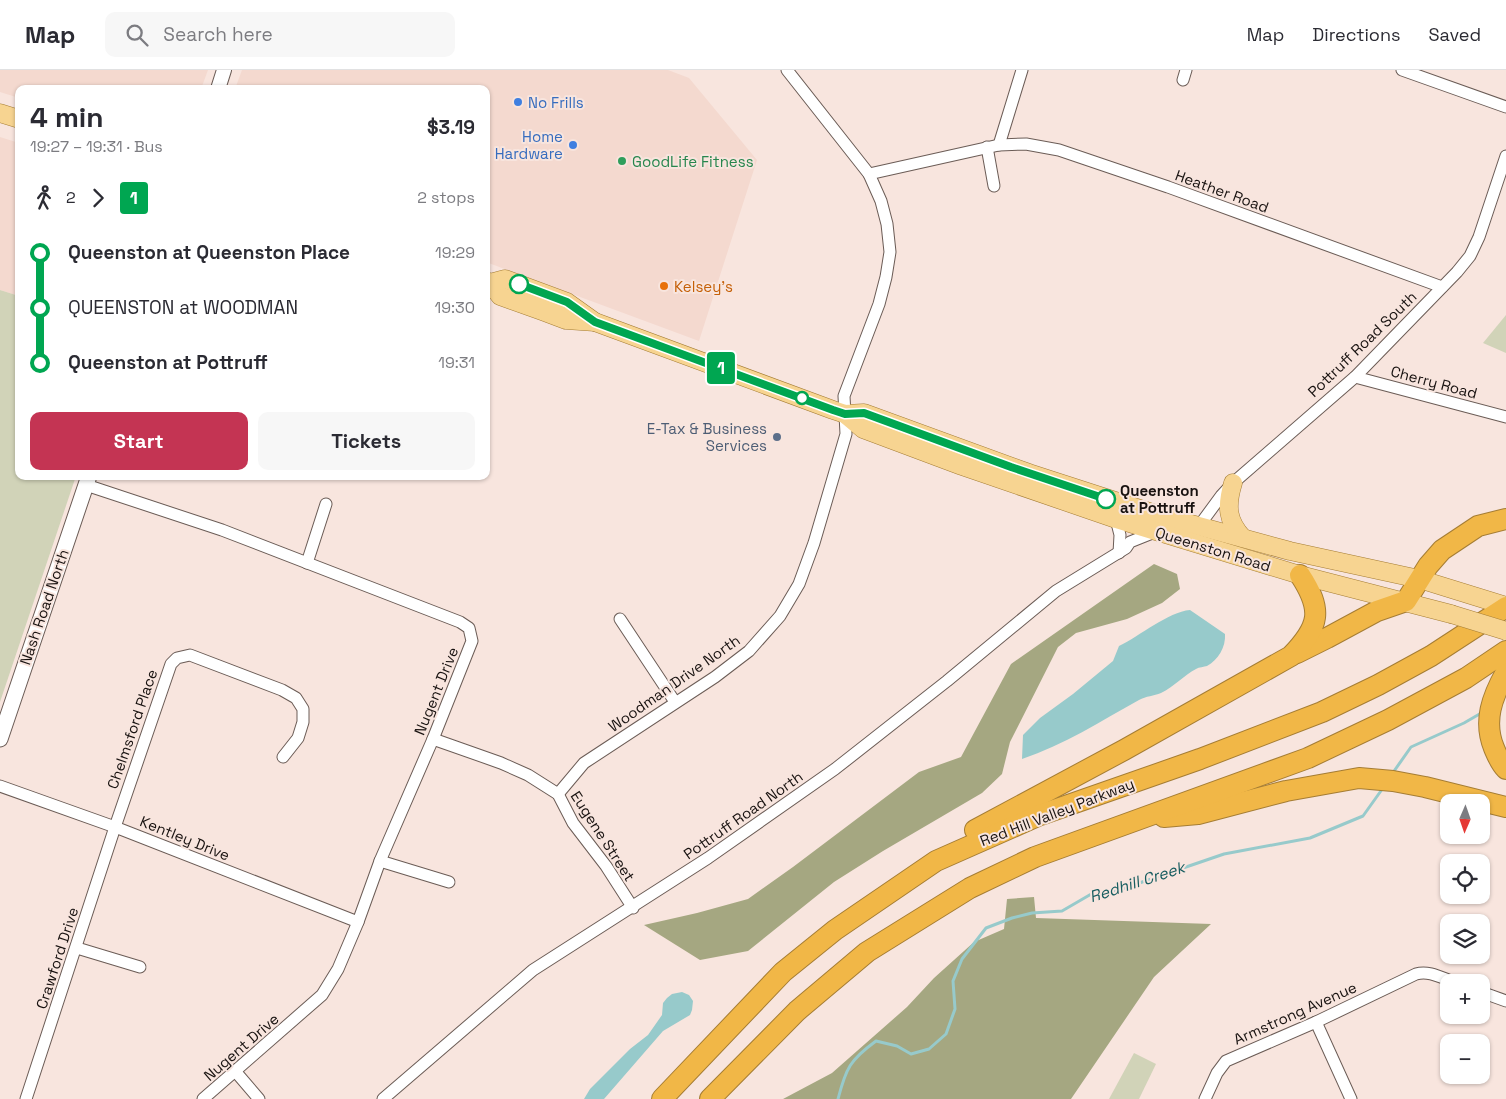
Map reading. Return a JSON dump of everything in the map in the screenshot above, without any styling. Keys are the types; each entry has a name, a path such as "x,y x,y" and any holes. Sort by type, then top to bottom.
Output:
{"highway":[{"path":"936,861 974,831 1124,750 1291,656 1377,611 1406,602 1428,566 1454,540 1478,526 1506,519"},
{"path":"1291,656 1303,644 1310,633 1315,614 1312,593 1300,575"},
{"name":"Red Hill Valley Parkway","path":"662,1099 783,972 835,930 936,861 1040,815 1200,759 1322,712 1378,685 1431,656 1506,606"},
{"path":"710,1099 797,1011 867,952 970,888 1035,857 1308,758 1388,720 1457,683 1506,651"},
{"path":"1502,680 1489,712 1489,734 1496,753 1506,769"},
{"path":"1139,818 1198,814 1286,791 1359,778 1393,781 1426,787 1506,807"}],"main road":[{"path":"0,113 15,118"},
{"name":"Queenston Road","path":"490,284 500,296 566,320 595,322 845,414 863,429 956,464 1116,519 1300,575 1451,614 1506,631"},
{"name":"Queenston Road","path":"845,414 864,413 1030,473 1111,500 1199,526 1419,579 1506,606"},
{"name":"Nash Road North","path":"0,739 87,481"},
{"path":"1233,483 1229,500 1230,516 1235,530 1243,538"}],"street":[{"path":"219,85 224,70"},
{"name":"Woodman Drive North","path":"558,794 584,763 714,677 749,651 780,616 799,584 814,543 846,434 844,396 879,304 890,252 887,224 881,201 869,174 787,70"},
{"path":"994,186 993,146 1022,70"},
{"path":"1402,70 1506,107"},
{"name":"Heather Road","path":"869,174 993,146 1026,144 1058,150 1168,187 1442,287"},
{"name":"Pottruff Road South","path":"1199,526 1220,496 1233,483 1355,377 1457,272 1470,256 1479,237 1506,156"},
{"name":"Cherry Road","path":"1355,377 1506,417"},
{"name":"Nugent Drive","path":"87,481 222,530 460,622 469,628 472,642 433,739 380,861 358,922 338,969 322,995 203,1099"},
{"path":"307,563 326,504"},
{"path":"1116,519 1120,535 1119,553"},
{"name":"Pottruff Road North","path":"383,1099 532,970 633,908 835,769 1056,592 1119,553 1139,538 1156,532"},
{"path":"620,619 675,702"},
{"name":"Chelmsford Place","path":"115,827 166,674 171,664 177,658 190,655 282,690 296,698 303,709 303,722 298,738 283,757"},
{"name":"Eugene Street","path":"433,739 501,763 528,775 558,794 573,823 606,866 633,908"},
{"name":"Kentley Drive","path":"0,786 115,827 358,922"},
{"name":"Crawford Drive","path":"26,1099 77,948 115,827"},
{"path":"380,861 449,882"},
{"path":"77,948 140,968"},
{"name":"Armstrong Avenue","path":"1205,1099 1217,1074 1226,1061 1316,1022 1416,974 1423,972 1440,977"},
{"path":"1490,996 1506,1002"},
{"path":"1316,1022 1351,1099"},
{"path":"235,1072 259,1099"}],"shaded area":[{"path":"0,70 208,70 202,85 15,85 15,97 0,92"},
{"path":"242,70 668,70 689,78 757,160 699,341 490,263 490,85 236,85"},
{"path":"0,137 15,142 15,295 0,290"}],"green space":[{"path":"0,290 15,295 15,480 75,480 0,702"},
{"path":"1506,315 1506,353 1483,343"},
{"path":"1154,564 1177,574 1180,589 1162,603 1127,619 1076,633 1058,647 1010,742 1002,774 982,793 834,882 748,951 700,960 644,925 748,899 919,772 961,757 1011,664"},
{"path":"1034,897 1036,918 1211,924 1154,977 1071,1099 783,1099 832,1073 907,1007 934,978 974,942 1004,929 1007,899"},
{"path":"1134,1053 1156,1064 1139,1099 1109,1099"}],"water":[{"path":"1190,610 1225,634 1223,648 1215,660 1207,666 1192,672 1161,693 1142,699 1067,740 1022,759 1023,735 1040,718 1113,661 1119,646 1163,620"},
{"path":"682,992 689,995 693,1001 690,1015 663,1031 604,1099 584,1099 590,1089 630,1049 648,1035 662,1015 663,1003 667,998 672,994"}],"waterway":[{"name":"Redhill Creek","path":"1392,774 1411,747 1464,723 1483,712"},
{"name":"Redhill Creek","path":"838,1099 850,1066 860,1054 876,1041 897,1046 911,1054 929,1049 946,1034 955,1009 953,981 962,959 986,928 1032,913 1062,911 1093,893 1116,891 1224,854 1310,838 1363,816 1383,788"}],"bus line":[{"name":"1","path":"519,284 567,302 595,322 833,410 845,414 864,413 1011,467 1106,499"}],"place":[{"name":"No Frills","path":"518,102"},
{"name":"Home Hardware","path":"573,145"},
{"name":"GoodLife Fitness","path":"622,161"},
{"name":"Kelsey's","path":"664,286"},
{"name":"E-Tax & Business Services","path":"777,437"},
{"name":"Queenston at Pottruff","path":"1106,499"}]}
